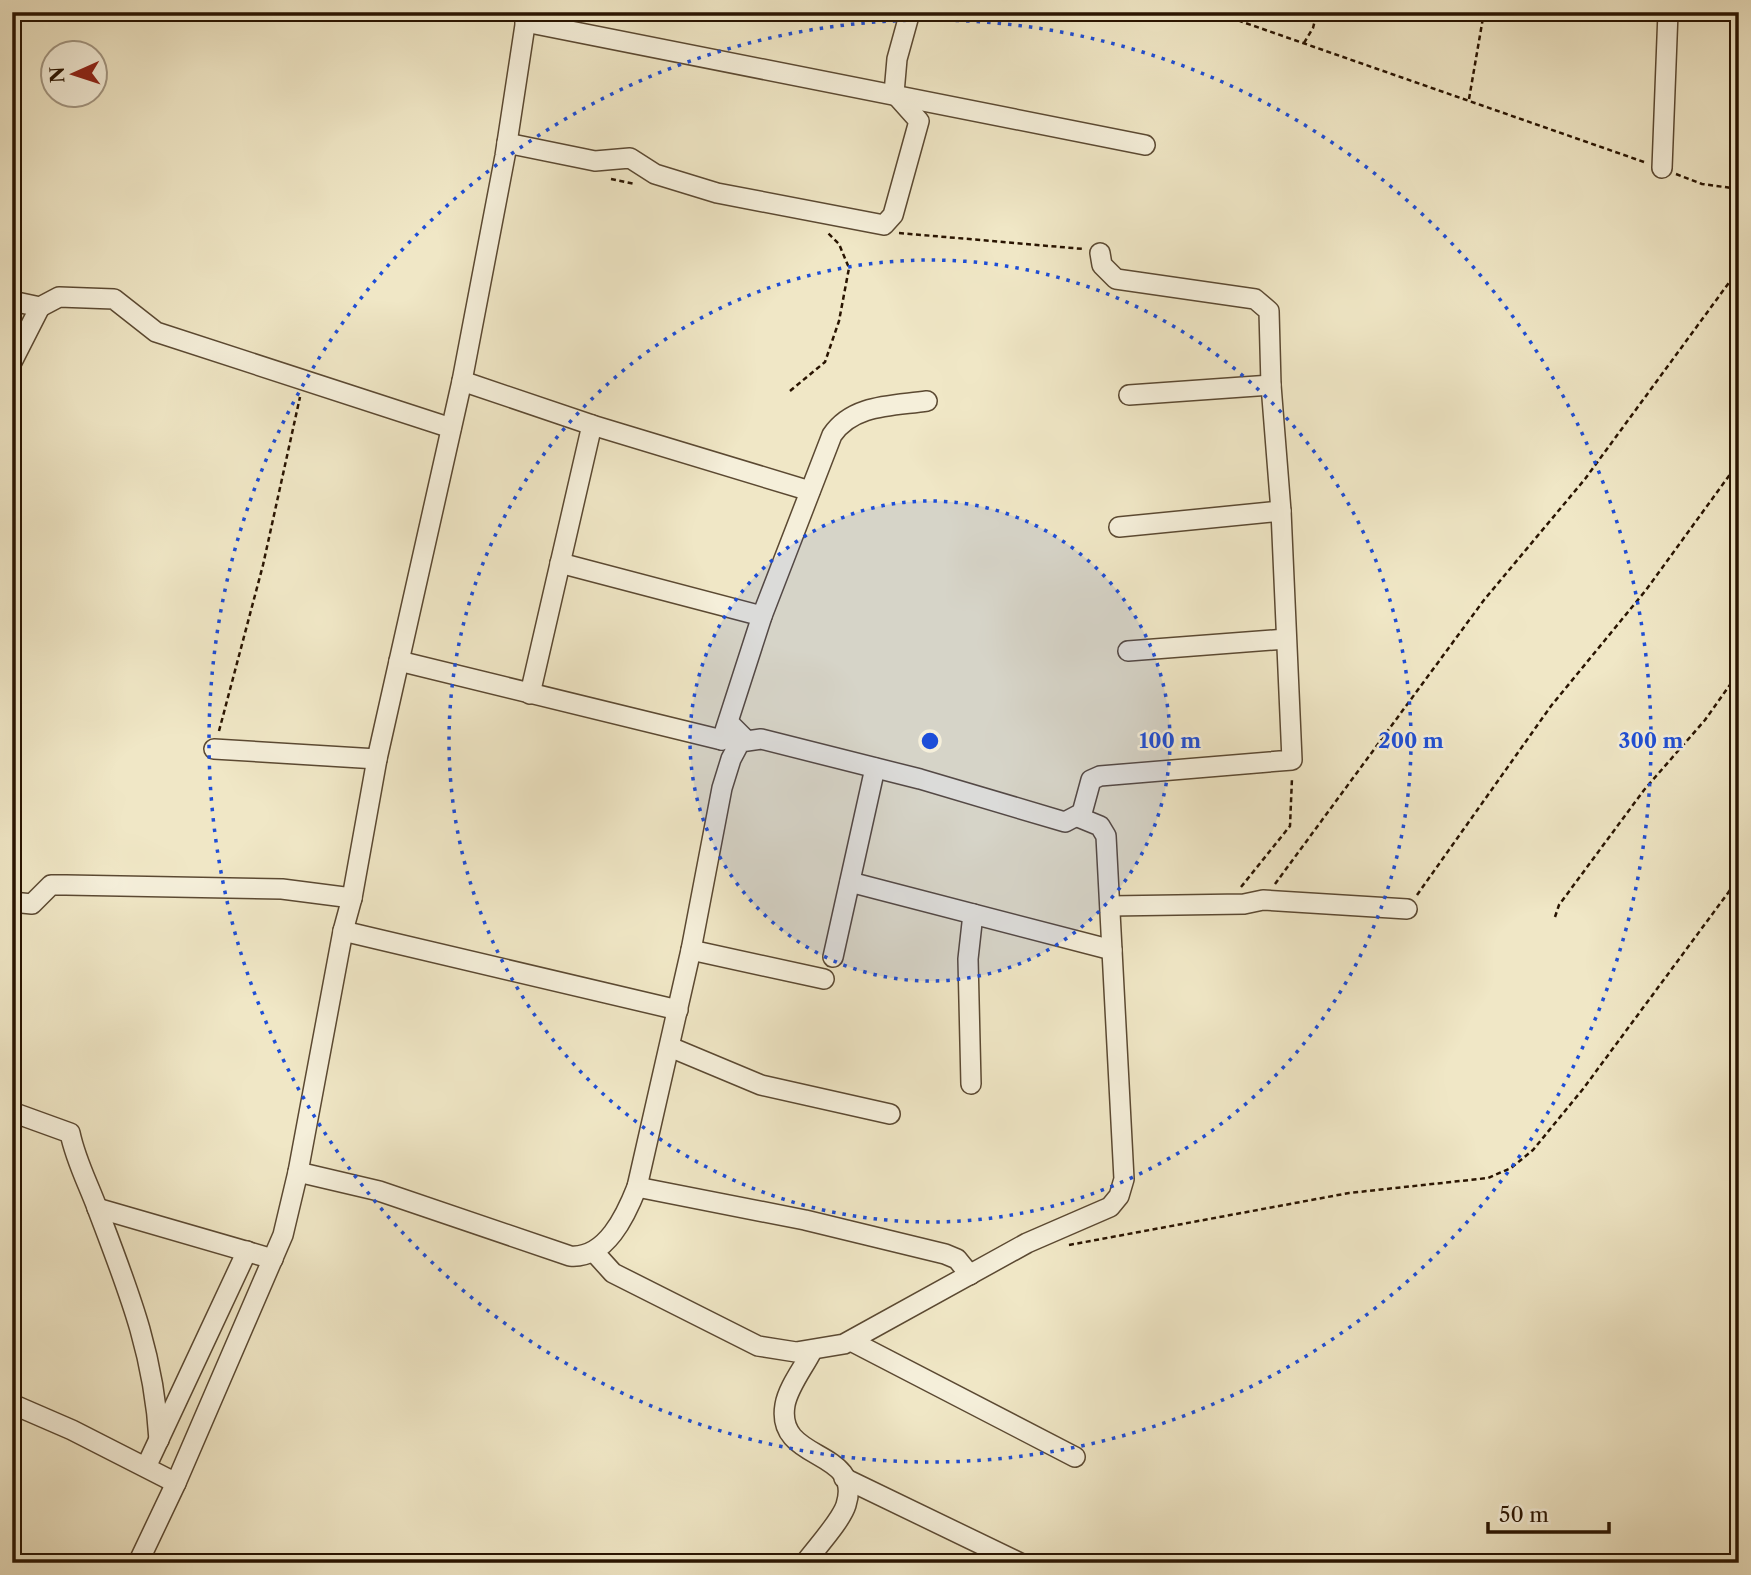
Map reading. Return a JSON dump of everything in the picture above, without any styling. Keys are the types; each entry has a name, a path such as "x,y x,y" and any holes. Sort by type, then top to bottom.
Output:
{"street":[{"path":"507,143 595,161 630,158 655,174 717,193 884,225 893,215 919,121 896,95 897,59 910,12"},
{"path":"1662,168 1668,12"},
{"path":"138,1563 176,1483 283,1236 298,1172 343,931 352,898 377,759 462,381 507,143 526,17 1145,145"},
{"path":"298,1172 379,1191 570,1256 594,1251 616,1228 637,1187 691,950 722,788 731,759 740,742 745,739 761,739 920,779 1059,821 1072,821 1078,817 1085,805 1091,780 1100,776 1292,761 1281,511 1270,385 1272,321 1269,311 1261,302 1121,280 1106,271 1100,253"},
{"path":"12,362 40,307 59,297 114,299 156,332 451,428"},
{"path":"12,301 40,307"},
{"path":"462,381 592,425 810,491"},
{"path":"1129,395 1270,385"},
{"path":"722,740 762,616 832,435 845,420 867,410 927,401"},
{"path":"530,694 592,425"},
{"path":"1119,527 1281,511"},
{"path":"560,563 762,616"},
{"path":"1128,651 1286,639"},
{"path":"399,661 722,740"},
{"path":"722,740 730,724 745,739"},
{"path":"214,749 377,759"},
{"path":"833,957 875,768"},
{"path":"594,1251 613,1273 741,1339 777,1350 812,1351 851,1341 1027,1243 1110,1207 1119,1196 1124,1179 1106,836 1100,826 1078,817"},
{"path":"850,882 1112,950"},
{"path":"12,902 32,904 51,885 76,884 282,889 352,898"},
{"path":"1110,906 1231,904 1263,900 1408,909"},
{"path":"971,1084 968,959 973,914"},
{"path":"343,931 678,1010"},
{"path":"691,950 824,979"},
{"path":"670,1046 761,1085 890,1114"},
{"path":"12,1112 70,1133 80,1171 97,1208 139,1321 156,1392 159,1440"},
{"path":"637,1187 805,1220 945,1254 957,1259 970,1275"},
{"path":"97,1208 273,1259"},
{"path":"146,1467 247,1251"},
{"path":"851,1341 1074,1457"},
{"path":"805,1563 846,1506 848,1487 838,1466 797,1443 785,1429 785,1403 812,1351"},
{"path":"12,1404 72,1430 176,1483"},
{"path":"844,1478 1020,1563"}],"path":[{"path":"1214,12 1469,99 1702,184 1739,189"},
{"path":"1304,43 1313,28 1317,12"},
{"path":"1469,99 1484,12"},
{"path":"611,179 638,184"},
{"path":"884,225 897,233 1100,253"},
{"path":"790,391 825,362 839,321 849,268 839,244 827,233 817,229"},
{"path":"1263,900 1399,720 1484,600 1586,479 1739,269"},
{"path":"214,749 263,565 304,380"},
{"path":"1408,909 1551,706 1646,590 1739,462"},
{"path":"1555,917 1559,905 1644,790 1705,720 1739,672"},
{"path":"1231,904 1235,894 1293,820 1292,761"},
{"path":"1063,1245 1349,1194 1488,1178 1511,1168 1533,1150 1583,1089 1739,878"}]}
